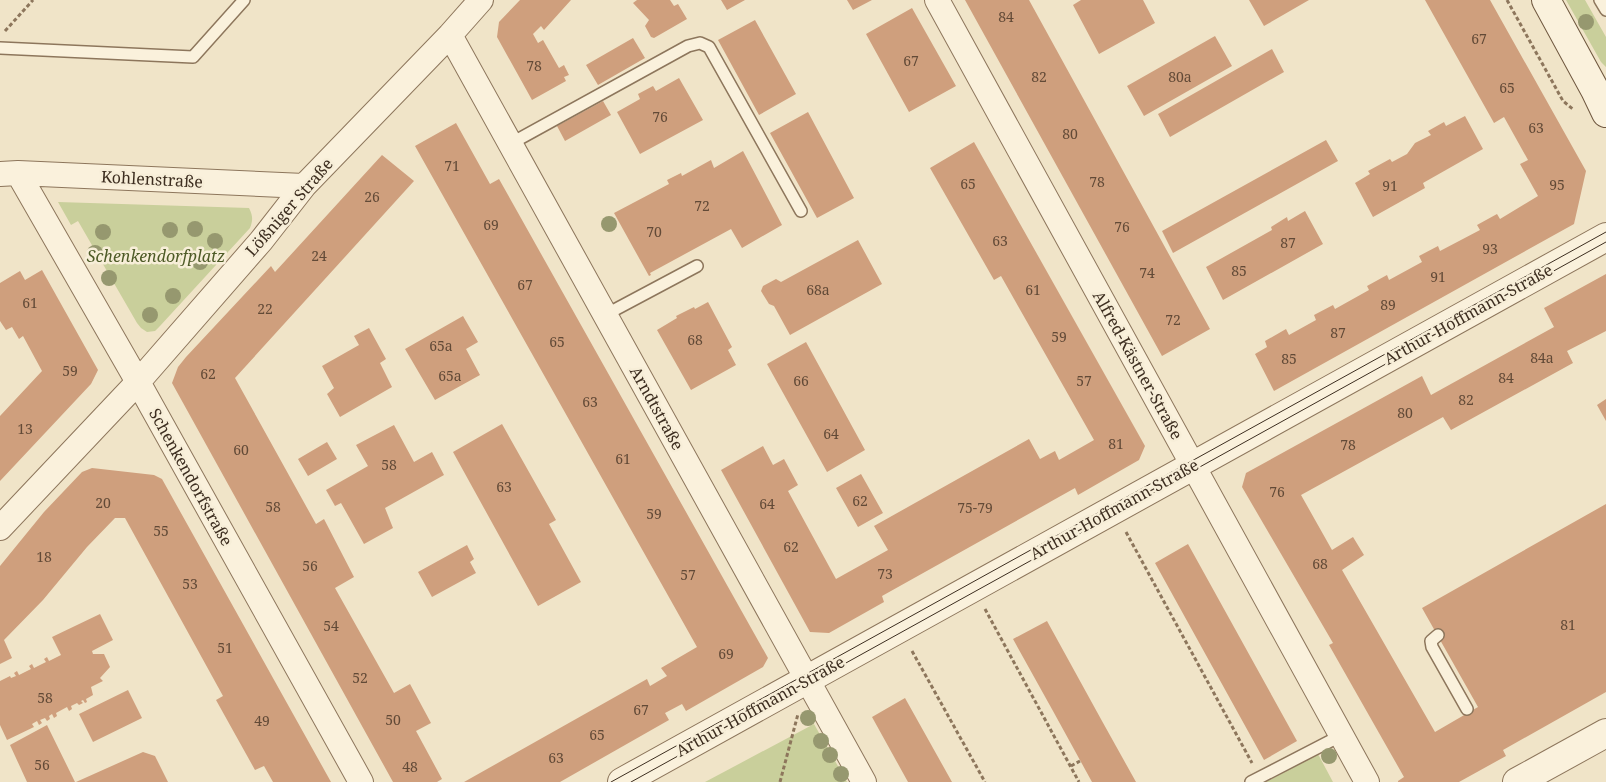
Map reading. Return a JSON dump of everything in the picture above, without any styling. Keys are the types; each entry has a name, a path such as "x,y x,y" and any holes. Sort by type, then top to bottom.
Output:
{"street":[{"name":"Lößniger Straße","path":"0,528 138,382 260,241 304,186 450,35 481,0"},
{"name":"Alfred-Kästner-Straße","path":"937,0 1367,782"},
{"path":"1546,0 1602,95"},
{"name":"Arndtstraße","path":"450,35 864,782"},
{"name":"Kohlenstraße","path":"9,174 304,186"},
{"name":"Schenkendorfstraße","path":"9,174 138,382 361,782"},
{"name":"Arthur-Hoffmann-Straße","path":"622,782 1606,237"},
{"path":"1516,782 1606,733"}],"lane":[{"path":"0,48 193,58 244,0"},
{"path":"1600,0 1606,10"},
{"path":"510,144 688,46 700,43 709,47 802,211"},
{"path":"605,315 697,266"},
{"path":"1438,635 1431,641 1432,647 1466,710"},
{"path":"1255,780 1342,735"}],"path":[{"path":"0,37 33,0"},
{"path":"1507,0 1563,100"},
{"path":"1114,510 1255,780"},
{"path":"974,587 1079,782"},
{"path":"900,629 985,782"},
{"path":"780,782 794,732"},
{"path":"1071,766 1080,761"}],"green space":[{"path":"1566,0 1585,0 1606,37 1606,67 1601,62"},
{"name":"Schenkendorfplatz","path":"58,202 249,208 252,220 250,228 160,326 155,331 147,332 137,323 78,221 71,225"},
{"path":"814,724 847,782 705,782"},
{"path":"1318,754 1333,782 1266,782"}],"building":[{"path":"520,0 571,0 544,30 541,26 533,34 538,43 543,40 559,68 564,65 569,75 564,77 566,81 532,100 497,37 499,22"},
{"path":"637,0 670,0 674,6 678,4 687,19 654,38 651,37 645,26 649,20 633,3"},
{"path":"721,0 745,0 727,10"},
{"path":"847,0 872,0 853,10"},
{"path":"965,0 1029,0 1210,329 1162,356"},
{"path":"1081,0 1143,0 1155,23 1099,54 1073,5"},
{"path":"1249,0 1309,0 1264,26"},
{"path":"1425,0 1490,0 1586,171 1574,224 1274,391 1255,354 1267,347 1265,341 1286,329 1289,335 1316,320 1314,315 1333,305 1335,309 1369,290 1367,286 1387,275 1389,280 1422,262 1419,256 1438,246 1440,251 1480,230 1477,225 1497,214 1500,219 1538,196 1520,164 1528,160 1504,117 1494,123"},
{"path":"912,8 956,86 909,112 866,34"},
{"path":"755,20 796,94 759,115 718,40"},
{"path":"1215,36 1232,66 1144,116 1127,86"},
{"path":"633,38 645,58 598,85 586,65"},
{"path":"1272,49 1284,72 1170,137 1158,114"},
{"path":"679,78 703,120 640,154 617,112 640,99 638,94 653,86 656,91"},
{"path":"603,101 611,115 565,141 557,126"},
{"path":"808,112 854,198 817,218 770,133"},
{"path":"1465,116 1483,149 1423,183 1425,188 1373,217 1355,183 1370,174 1368,171 1390,159 1392,162 1407,154 1415,143 1431,135 1428,131 1444,122 1446,126"},
{"path":"456,123 490,184 499,179 768,658 763,667 686,711 682,704 665,713 669,720 560,782 464,782 647,679 650,686 667,676 661,668 697,647 415,146"},
{"path":"1326,140 1338,161 1173,253 1162,231"},
{"path":"974,142 1145,446 1139,460 1078,495 1075,488 882,596 884,602 829,633 810,632 721,470 763,446 773,465 784,459 798,485 788,491 836,579 888,550 874,526 1029,439 1040,459 1055,451 1059,460 1094,440 1001,276 994,280 930,168"},
{"path":"743,151 782,225 742,248 731,229 650,273 651,275 649,276 614,213 669,184 667,180 681,173 682,176 711,160 714,168"},
{"path":"382,155 414,181 235,378 316,524 324,519 354,577 335,588 394,693 410,684 431,723 416,731 442,779 437,782 393,782 172,383 178,367 186,357 271,266 275,272"},
{"path":"1305,211 1323,244 1223,300 1206,267 1272,230 1271,227 1287,217 1288,221"},
{"path":"858,240 882,284 790,335 774,306 769,304 761,291 763,286 776,279 781,282"},
{"path":"42,270 98,370 91,384 0,481 0,416 42,371 23,336 19,339 12,327 6,330 0,321 0,283 20,271 25,280"},
{"path":"1606,274 1606,331 1567,351 1573,363 1451,430 1443,417 1301,495 1332,550 1353,537 1364,555 1342,570 1435,732 1478,707 1422,608 1606,504 1606,692 1503,750 1506,756 1459,782 1398,782 1404,777 1329,645 1333,643 1242,487 1246,473 1422,376 1431,395 1554,327 1544,308"},
{"path":"708,302 732,347 728,350 736,365 691,390 657,330 677,318 676,316"},
{"path":"463,316 478,342 466,349 480,375 435,400 405,349"},
{"path":"369,328 386,359 380,363 392,387 340,417 327,394 334,388 322,366 359,345 354,336"},
{"path":"806,342 865,450 827,472 767,364"},
{"path":"1606,399 1606,421 1597,405"},
{"path":"502,424 556,520 549,524 581,582 538,606 453,452"},
{"path":"394,425 414,462 432,452 444,475 385,508 393,528 364,544 341,503 335,506 326,490 368,466 356,445"},
{"path":"327,442 337,459 308,476 298,459"},
{"path":"92,468 154,475 162,479 331,782 273,782 264,766 255,770 216,700 223,696 125,518 115,518 87,547 43,600 4,640 12,658 0,664 0,566 44,512 82,472"},
{"path":"861,474 883,513 858,527 836,488"},
{"path":"1188,544 1297,741 1264,760 1155,563"},
{"path":"467,545 474,559 470,562 476,573 432,597 418,572"},
{"path":"100,614 113,640 92,651 93,654 104,654 110,667 100,678 103,681 91,687 93,695 86,699 87,702 85,703 83,700 81,701 83,703 79,705 77,703 71,706 72,709 69,711 67,707 56,713 57,716 54,718 52,714 47,721 45,718 40,720 42,723 39,725 37,721 32,724 34,727 7,740 0,725 0,681 10,676 11,678 16,676 14,673 17,671 19,675 31,669 29,666 32,664 34,668 46,662 44,659 47,657 49,661 61,655 52,637"},
{"path":"1047,621 1136,782 1092,782 1013,639"},
{"path":"128,690 142,718 93,742 79,714"},
{"path":"905,698 952,782 908,782 872,717"},
{"path":"47,725 75,782 27,782 10,745"},
{"path":"143,752 155,756 168,782 76,782"}],"tram line":[{"path":"611,782 1606,232"},
{"path":"631,782 1606,242"}]}
